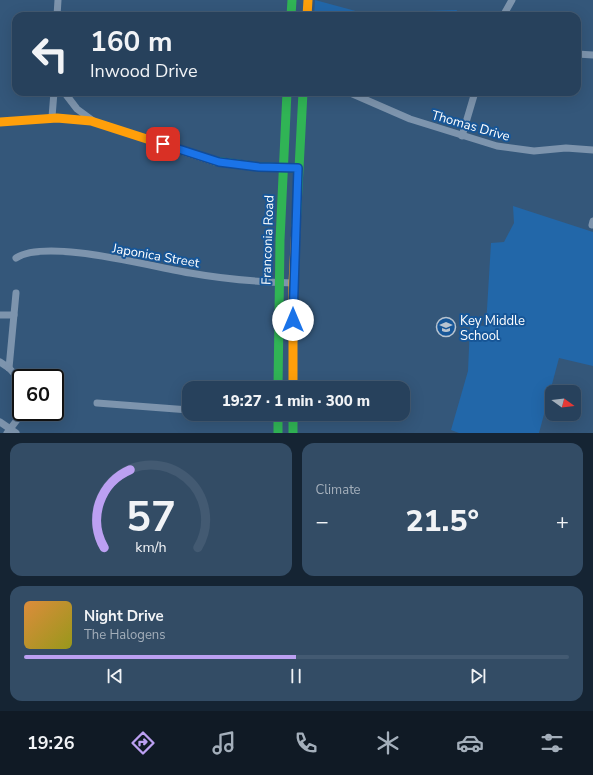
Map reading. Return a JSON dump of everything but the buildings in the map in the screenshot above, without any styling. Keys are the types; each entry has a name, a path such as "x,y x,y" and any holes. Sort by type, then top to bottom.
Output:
{"main road":[{"path":"291,12 292,0"},
{"path":"307,12 308,0"},
{"name":"Franconia Road","path":"278,381 278,282 282,168 287,96"},
{"path":"293,381 293,283 303,96"},
{"path":"0,122 52,117 76,118 93,121 219,162 282,168 298,168"},
{"path":"278,421 278,433"},
{"path":"293,421 293,433"}],"street":[{"path":"505,12 512,0"},
{"path":"55,1 56,12"},
{"path":"581,54 593,55"},
{"path":"52,117 54,96"},
{"path":"67,96 77,109 93,121"},
{"name":"Thomas Drive","path":"357,96 410,119 497,146 521,150 566,148 593,150"},
{"path":"462,136 474,96"},
{"name":"Japonica Street","path":"16,258 23,254 32,252 68,252 228,279 293,283"},
{"path":"9,368 16,293"},
{"path":"0,315 14,315"},
{"path":"0,362 12,371"},
{"path":"97,403 182,409"},
{"path":"0,422 11,432 17,421"}],"shaded area":[{"path":"315,0 359,12 314,12"},
{"path":"457,10 456,12 394,12"},
{"path":"513,206 593,232 593,366 559,358 552,385 545,385 545,410 539,433 459,433 451,430 468,371 470,325 486,326 491,243 504,242 514,223"}],"traffic: fast":[{"path":"291,12 292,0"},
{"path":"278,381 280,240 287,96"},
{"path":"296,226 303,96"},
{"path":"215,161 259,167 298,168"},
{"path":"278,421 278,433"},
{"path":"293,421 293,433"}],"traffic: slow":[{"path":"307,12 308,0"},
{"path":"0,122 57,118 91,121 215,161"},
{"path":"293,381 293,283 296,226"}],"place":[{"name":"Key Middle School","path":"446,327"}],"route":[{"path":"163,144 207,159 234,165 298,168 293,283 293,320"}]}
